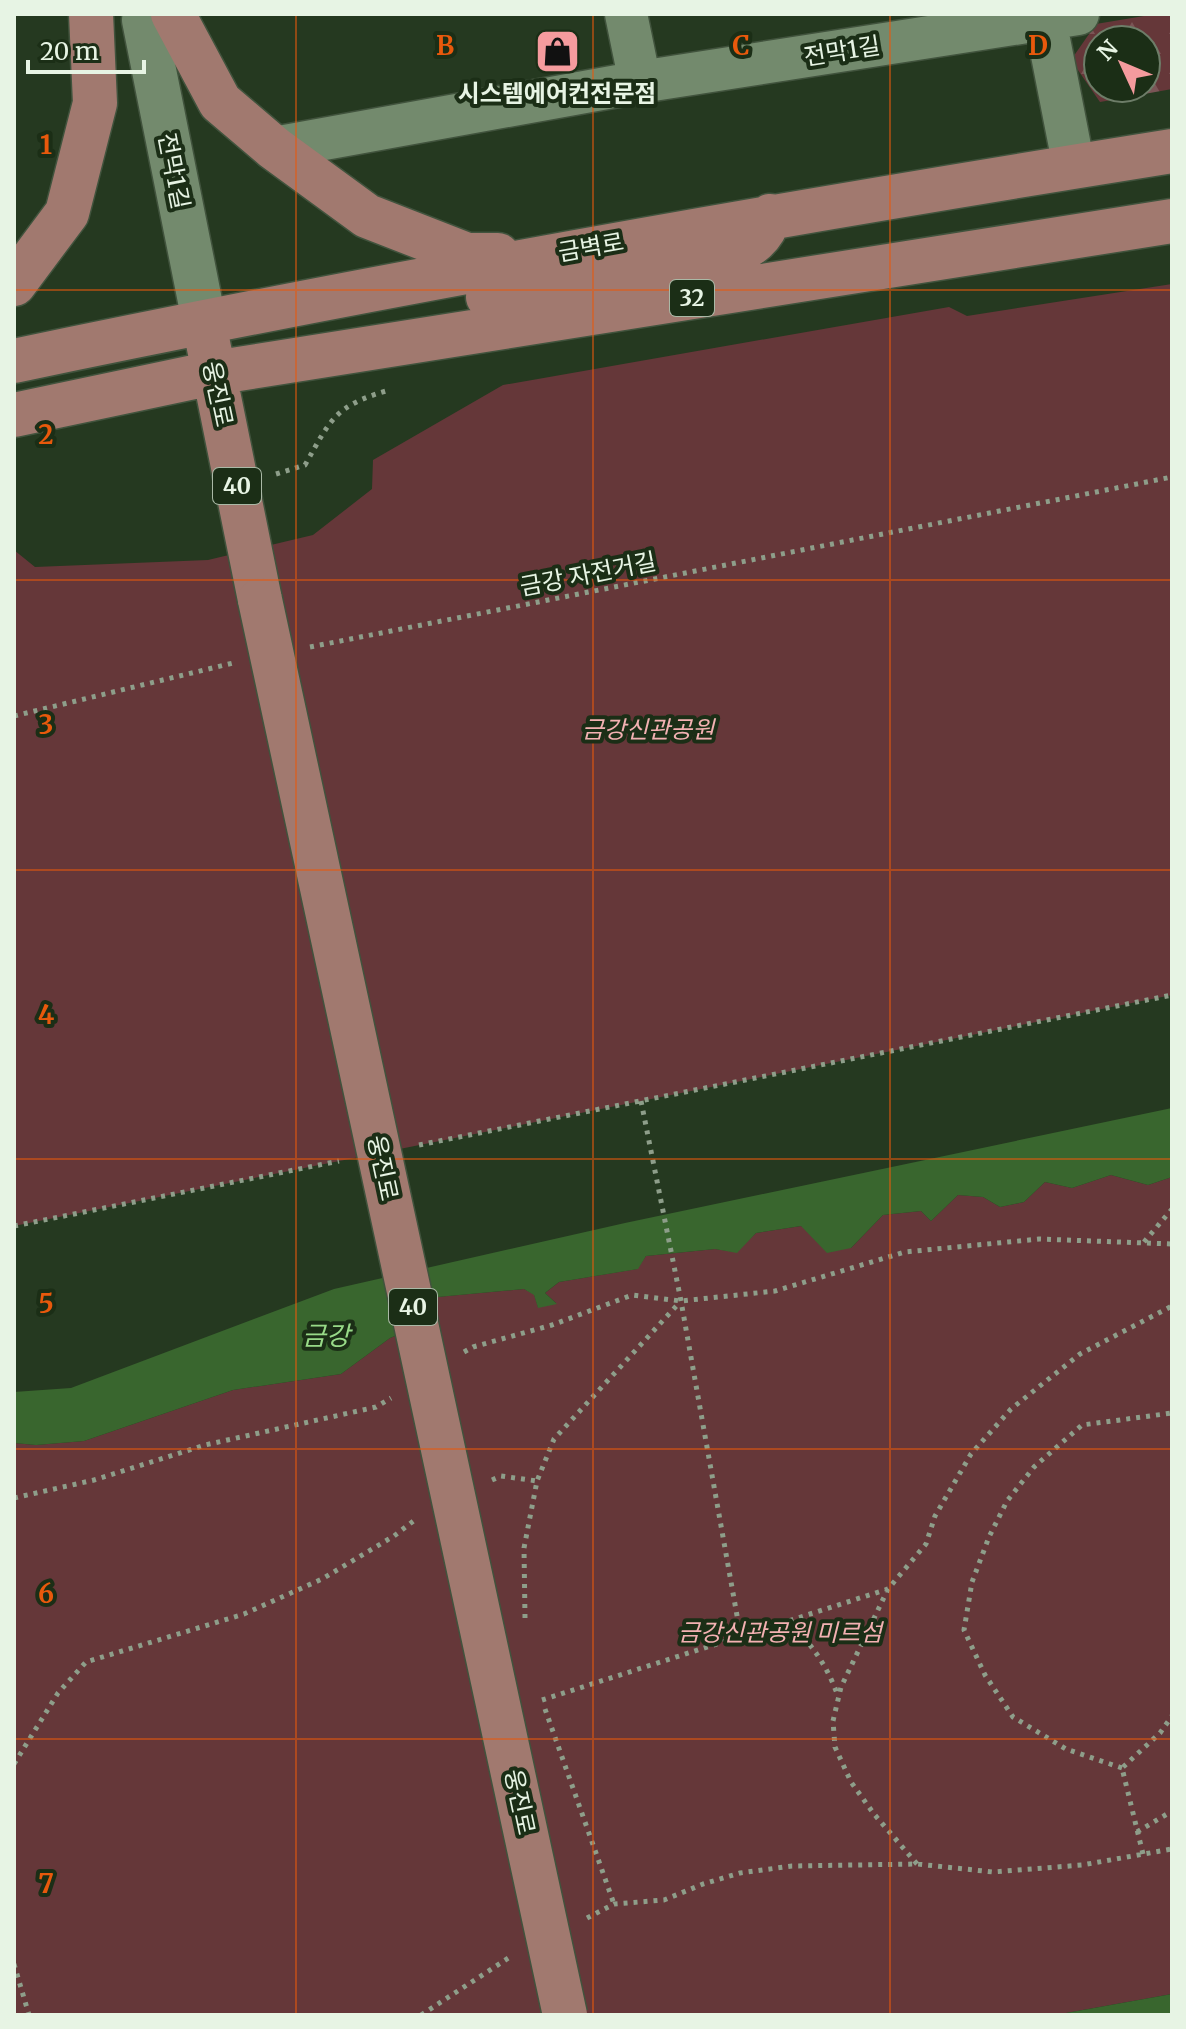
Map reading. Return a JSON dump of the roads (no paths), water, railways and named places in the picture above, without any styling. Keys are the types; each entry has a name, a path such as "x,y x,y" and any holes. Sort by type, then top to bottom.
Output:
{"main road":[{"path":"14,284 67,213 95,103 91,14"},
{"path":"149,16 220,102 274,148 367,216 467,255 548,255"},
{"name":"금벽로","path":"14,361 548,255 1172,151"},
{"path":"471,332 450,324 448,309 456,302 729,256 752,245 766,230 770,216"},
{"name":"32","path":"14,415 213,373 1172,221"},
{"name":"웅진로","path":"204,321 260,600 565,2015"}],"street":[{"path":"626,14 640,82"},
{"name":"전막1길","path":"149,16 204,321"},
{"path":"1056,16 1074,167"},
{"name":"전막1길","path":"274,148 640,82 1056,16"}],"water":[{"name":"금강","path":"1172,1108 1172,1177 1148,1185 1111,1175 1072,1188 1045,1182 1024,1202 1000,1207 983,1197 958,1195 931,1221 921,1211 883,1215 851,1248 827,1253 801,1226 756,1233 737,1253 715,1249 646,1256 638,1269 559,1282 545,1293 557,1304 538,1308 534,1295 524,1289 427,1298 415,1328 390,1338 341,1374 233,1390 84,1441 36,1445 14,1443 14,1392 71,1388 334,1289 625,1223"},
{"path":"1172,1994 1172,2015 1055,2015"}],"place":[{"name":"시스템에어컨전문점","path":"557,51"}],"park label":[{"name":"금강신관공원","path":"648,729"},
{"name":"금강신관공원 미르섬","path":"780,1632"}]}
